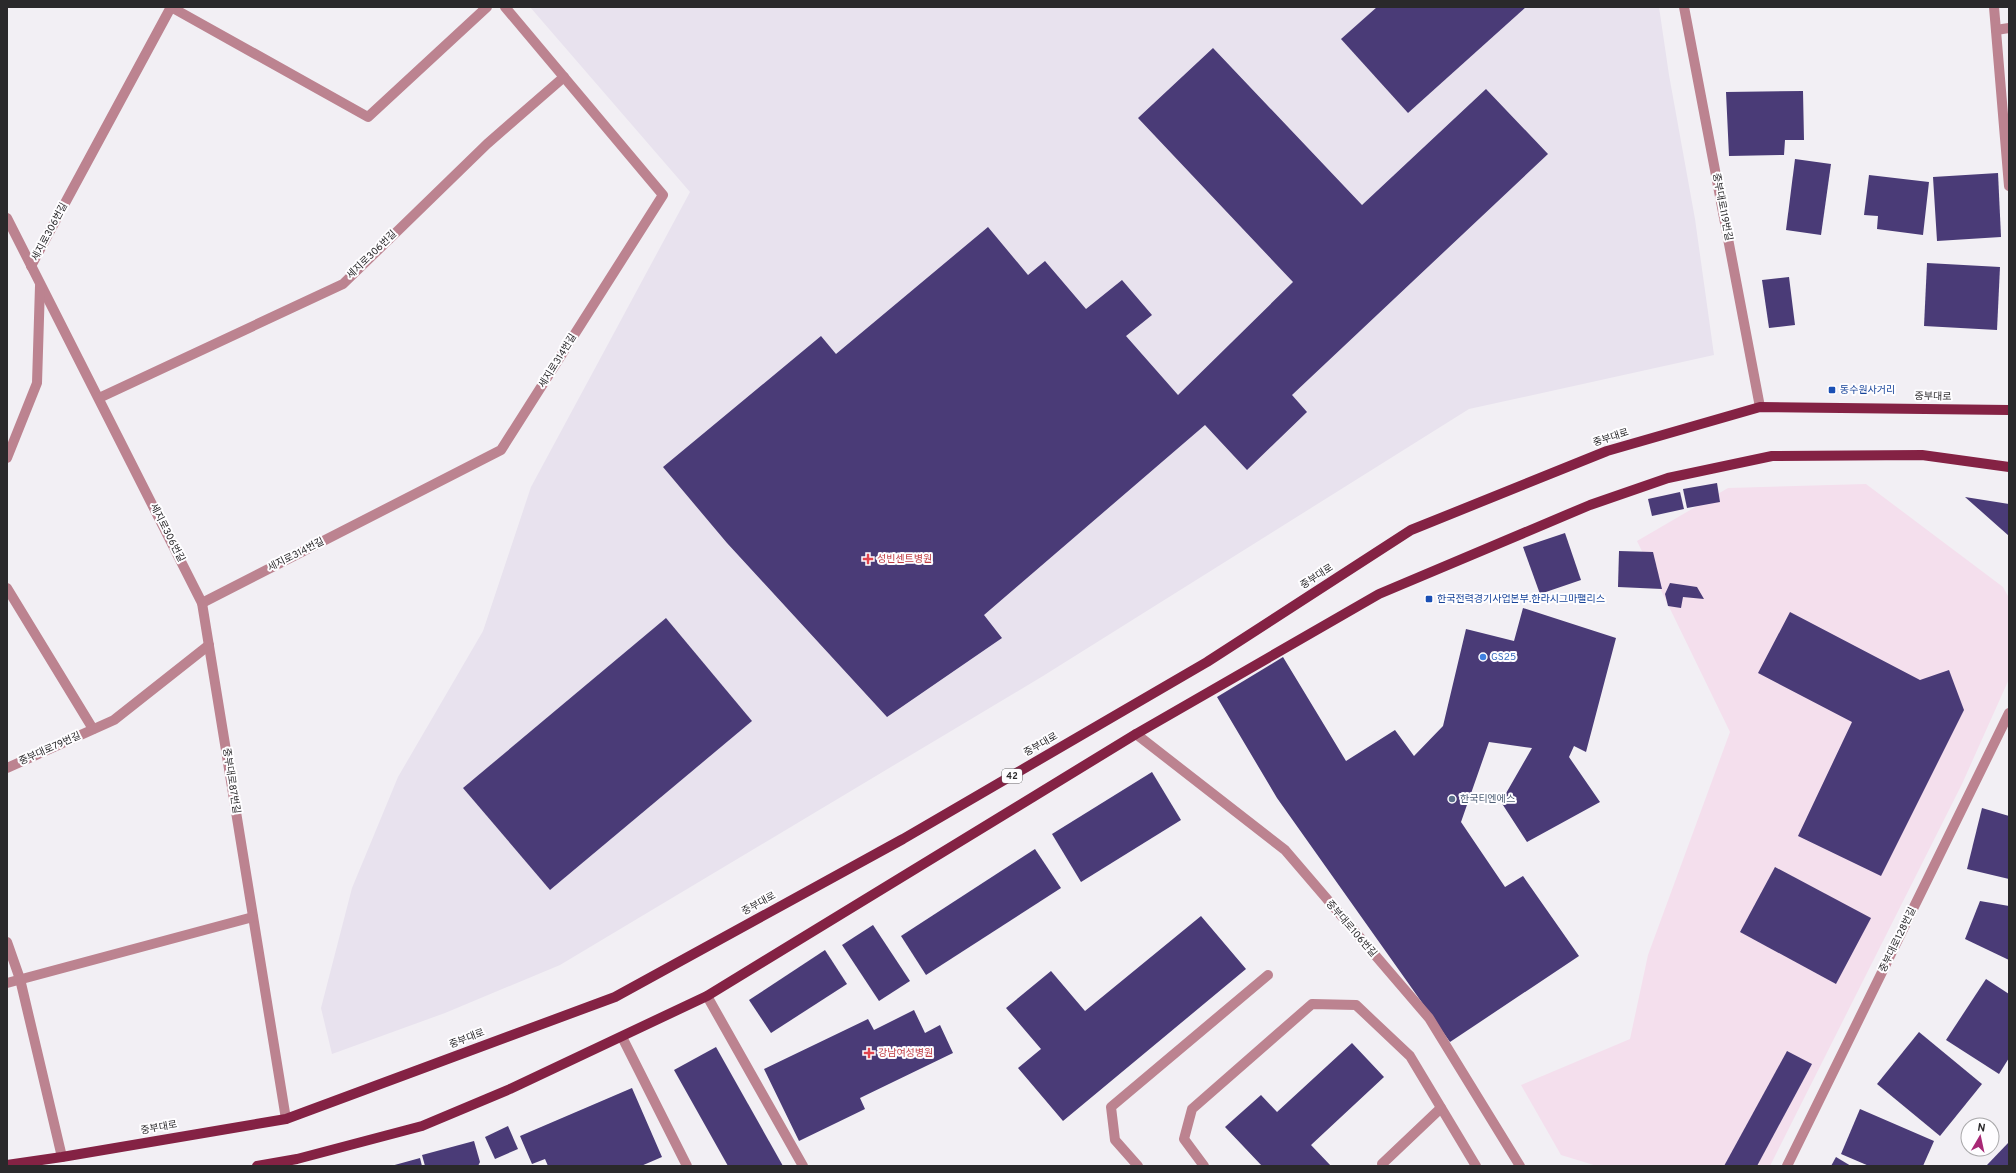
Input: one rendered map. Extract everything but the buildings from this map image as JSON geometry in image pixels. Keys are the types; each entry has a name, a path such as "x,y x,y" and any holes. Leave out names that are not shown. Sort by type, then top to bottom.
{"main road":[{"name":"중부대로","path":"7,1165 286,1119 614,997 903,839 1207,662 1411,530 1607,451 1760,407 2009,410"},
{"path":"257,1166 298,1163 422,1126 510,1089 707,996 1136,734 1379,594 1590,505 1668,478 1772,456 1922,455 2009,467"}],"street":[{"path":"171,7 368,117 487,7"},
{"name":"세지로306번길","path":"31,266 171,7"},
{"name":"세지로314번길","path":"202,603 501,450 663,195 505,7"},
{"name":"중부대로119번길","path":"1684,7 1760,407"},
{"path":"1994,7 2009,186"},
{"path":"1996,30 2009,28"},
{"name":"세지로306번길","path":"99,398 343,284 487,144 564,77"},
{"name":"세지로306번길","path":"7,218 202,603"},
{"path":"7,458 37,383 40,284"},
{"path":"7,588 93,729 114,720 209,645"},
{"name":"중부대로87번길","path":"202,603 286,1119"},
{"name":"중부대로128번길","path":"1788,1166 2009,713"},
{"name":"중부대로79번길","path":"7,768 93,729"},
{"name":"중부대로106번길","path":"1136,734 1285,850 1429,1018 1520,1166"},
{"path":"7,982 253,917"},
{"path":"7,942 20,979 62,1157"},
{"path":"1138,1166 1115,1140 1111,1107 1268,975"},
{"path":"707,996 803,1166"},
{"path":"1204,1166 1184,1139 1192,1108 1312,1004 1356,1004 1410,1056 1476,1166"},
{"path":"622,1037 687,1166"},
{"path":"1382,1164 1441,1108"}],"shaded area":[{"name":"성빈센트병원","path":"530,7 1659,7 1669,75 1695,219 1714,355 1469,409 1043,676 560,965 445,1013 332,1054 321,1008 352,888 398,777 483,631 531,487 690,192"},
{"path":"1866,484 2003,587 2009,598 2009,679 1962,784 1770,1166 1597,1166 1561,1155 1521,1085 1630,1039 1648,955 1730,732 1637,541 1728,488"}],"place":[{"name":"동수원사거리","path":"1832,390"},
{"name":"성빈센트병원","path":"868,559"},
{"name":"한국전력경기사업본부.한라시그마팰리스","path":"1429,599"},
{"name":"GS25","path":"1483,657"},
{"name":"한국티엔에스","path":"1452,799"},
{"name":"강남여성병원","path":"869,1053"}]}
